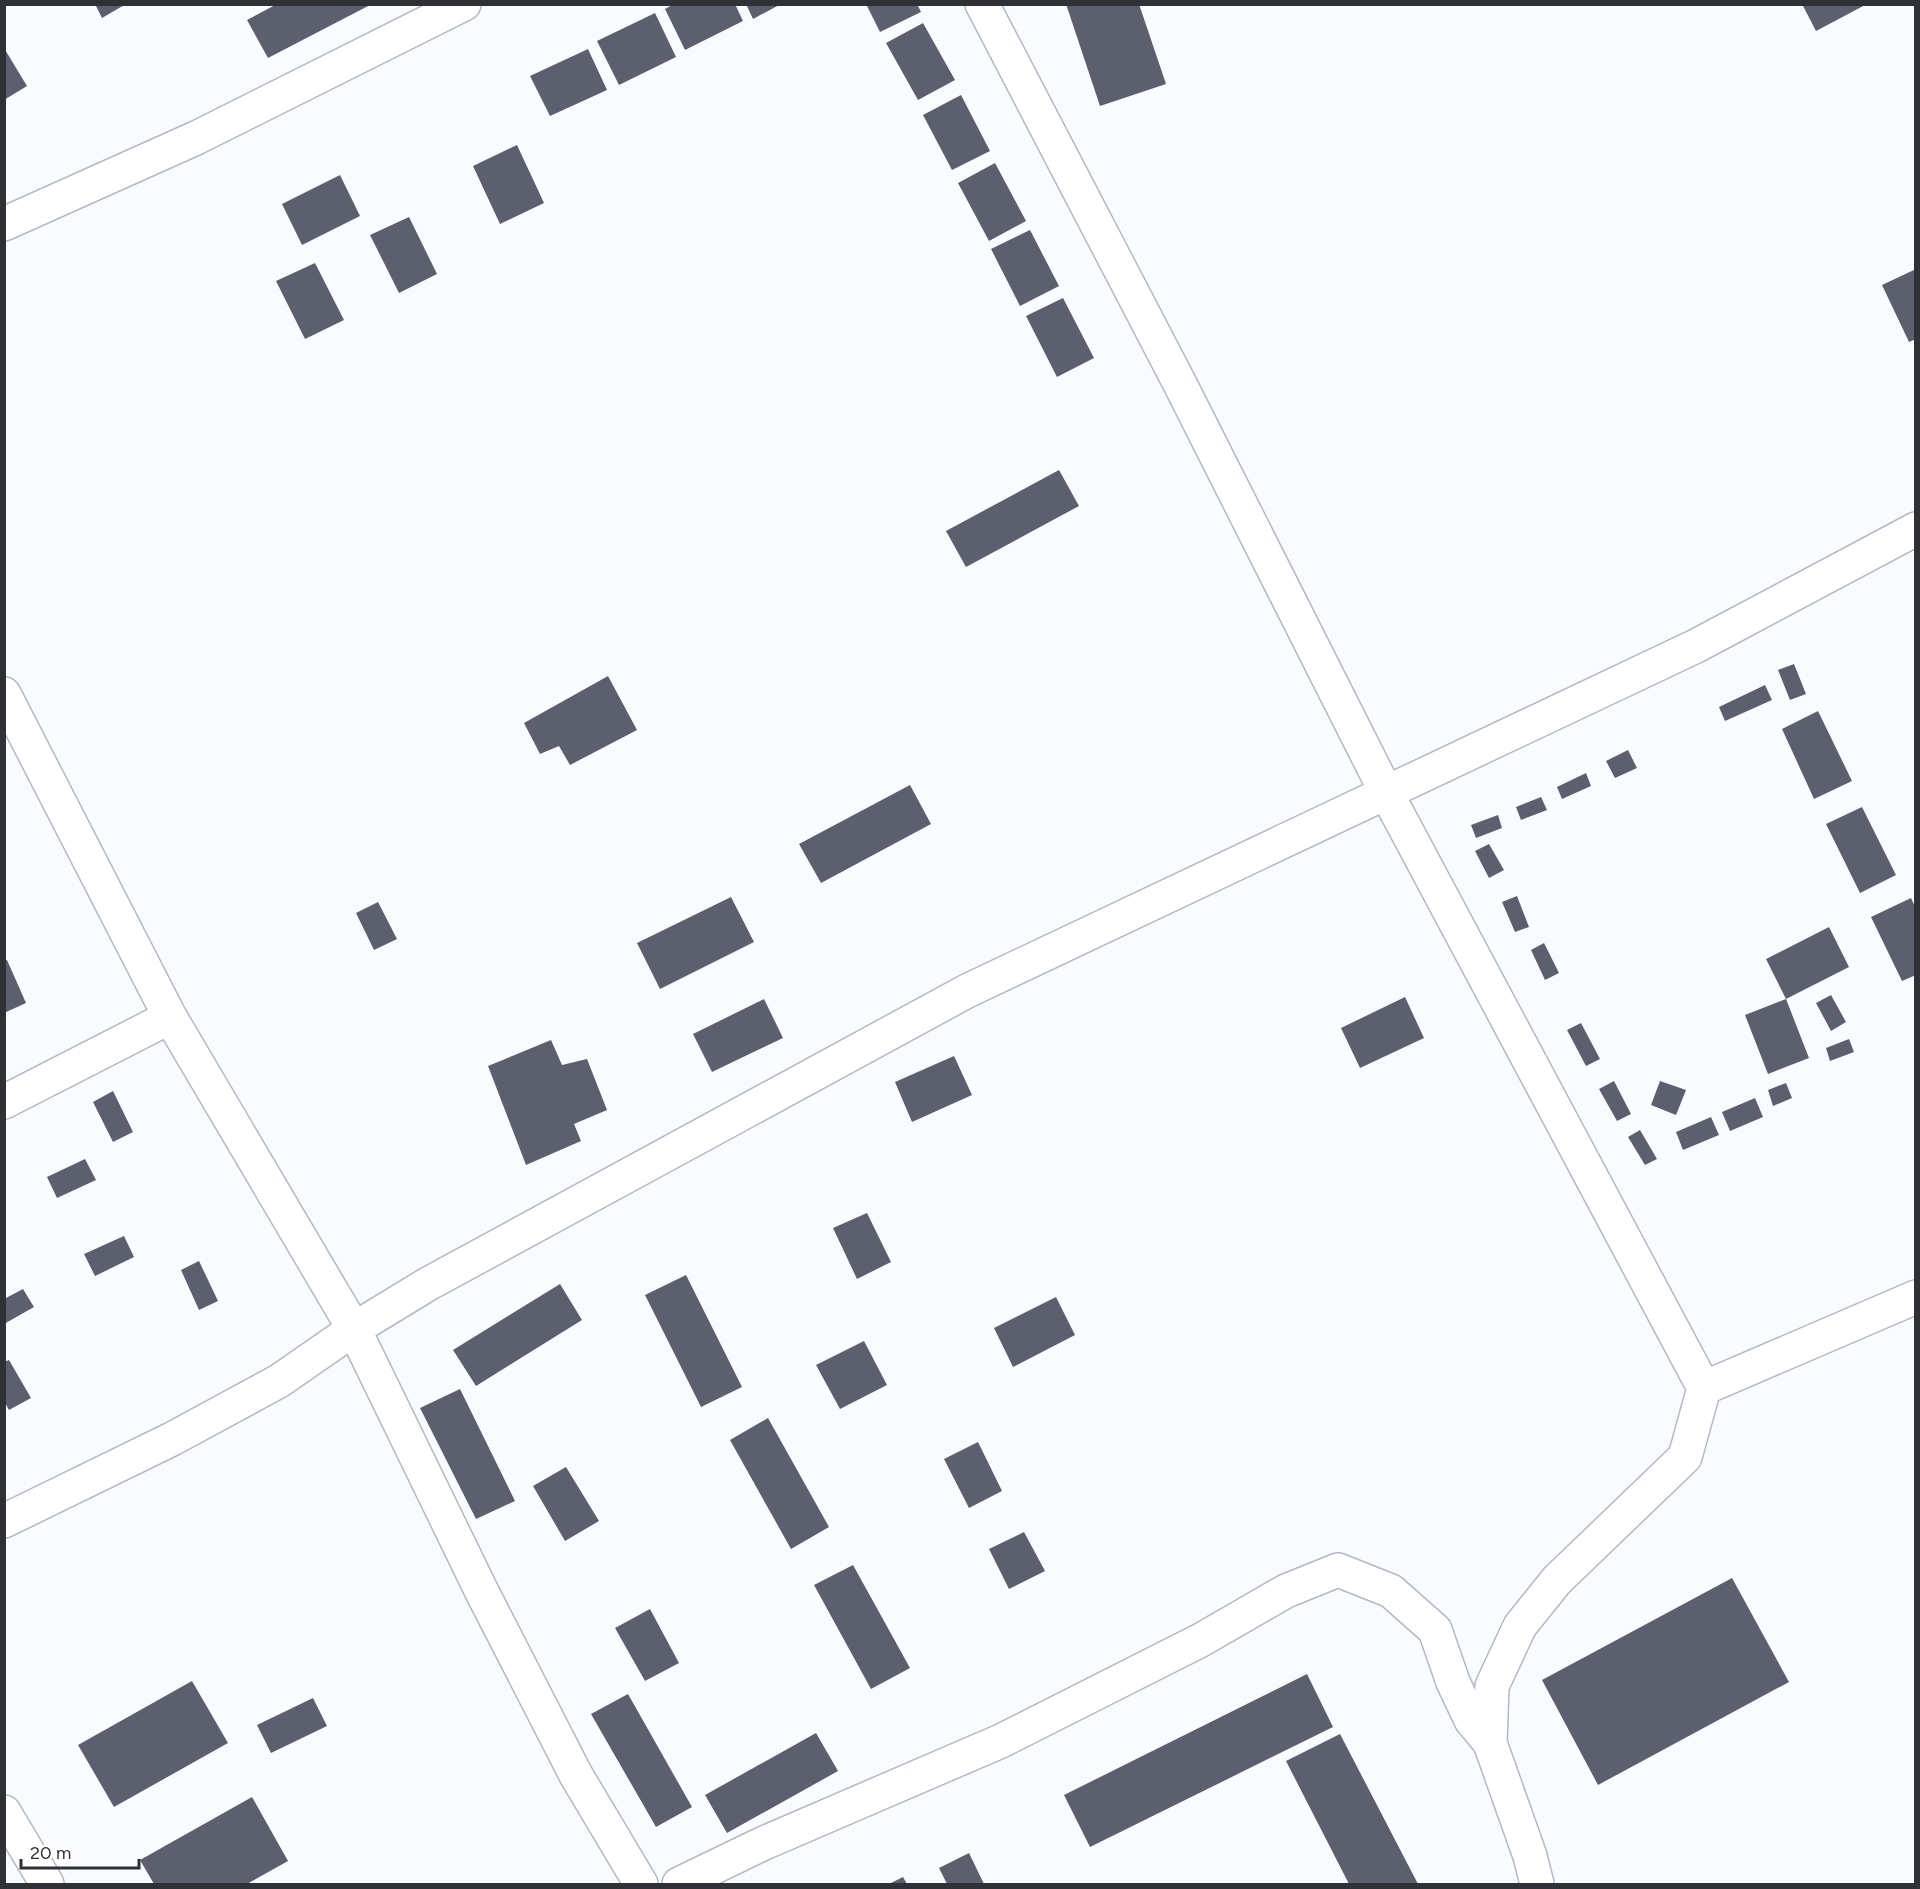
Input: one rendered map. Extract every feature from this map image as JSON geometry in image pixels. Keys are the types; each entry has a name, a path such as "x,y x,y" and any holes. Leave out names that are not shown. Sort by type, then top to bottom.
{"street":[{"path":"4,224 196,138 464,4"},
{"path":"982,4 1180,384 1387,794 1704,1388 1685,1457 1557,1580 1520,1626 1492,1686 1490,1743"},
{"path":"4,1521 172,1439 279,1381 354,1329 438,1278 967,991 1696,646 1916,529"},
{"path":"4,694 170,1017 354,1329 482,1592 576,1775 642,1884"},
{"path":"4,1101 170,1017"},
{"path":"1704,1388 1916,1297"},
{"path":"679,1884 764,1843 1001,1741 1201,1640 1286,1591 1338,1570 1390,1591 1435,1630 1453,1682 1471,1720 1490,1743 1530,1857 1537,1884"},
{"path":"4,1812 47,1884"}],"building":[{"path":"95,4 126,4 102,18"},
{"path":"277,4 372,4 268,58 247,20"},
{"path":"674,4 735,4 743,21 685,50 665,9"},
{"path":"746,4 781,4 753,19"},
{"path":"866,4 917,4 921,12 880,32"},
{"path":"1066,4 1139,4 1166,84 1100,106"},
{"path":"1802,4 1867,4 1816,31"},
{"path":"655,13 676,57 619,85 597,41"},
{"path":"923,23 955,80 918,100 886,43"},
{"path":"4,48 27,86 4,100"},
{"path":"588,49 607,90 550,116 530,76"},
{"path":"961,95 990,151 952,170 923,115"},
{"path":"517,145 544,203 500,224 473,166"},
{"path":"995,163 1026,221 989,241 958,183"},
{"path":"340,175 360,216 302,245 282,204"},
{"path":"409,217 437,274 399,293 370,235"},
{"path":"1030,230 1059,286 1020,306 991,249"},
{"path":"315,263 344,320 305,339 276,281"},
{"path":"1916,269 1916,339 1909,342 1882,285"},
{"path":"1063,298 1094,358 1057,377 1026,316"},
{"path":"1059,470 1079,506 966,567 946,531"},
{"path":"1794,664 1806,694 1790,700 1778,670"},
{"path":"608,676 637,730 570,765 559,746 540,754 524,723"},
{"path":"1765,685 1772,700 1725,721 1719,707"},
{"path":"1818,711 1852,781 1814,799 1782,729"},
{"path":"1628,750 1637,768 1615,778 1606,761"},
{"path":"1586,773 1591,786 1562,799 1557,787"},
{"path":"910,785 931,824 821,883 799,844"},
{"path":"1541,797 1547,810 1521,820 1516,807"},
{"path":"1862,807 1896,875 1860,893 1826,824"},
{"path":"1498,815 1502,828 1476,838 1471,825"},
{"path":"1489,844 1504,870 1489,878 1475,851"},
{"path":"1517,896 1529,927 1515,932 1502,902"},
{"path":"731,897 754,942 660,989 637,943"},
{"path":"1911,898 1916,909 1916,975 1902,981 1871,917"},
{"path":"378,902 397,939 374,950 356,913"},
{"path":"1829,927 1849,967 1786,999 1766,959"},
{"path":"1544,943 1559,973 1545,980 1531,950"},
{"path":"7,960 26,1003 4,1013 4,961"},
{"path":"1831,995 1846,1022 1831,1031 1816,1003"},
{"path":"1405,997 1424,1038 1360,1068 1341,1028"},
{"path":"764,999 783,1038 712,1072 693,1034"},
{"path":"1786,999 1809,1058 1768,1074 1745,1015"},
{"path":"1581,1023 1600,1059 1586,1066 1567,1030"},
{"path":"1849,1039 1854,1052 1830,1061 1826,1048"},
{"path":"551,1040 562,1065 587,1059 607,1110 574,1124 581,1141 526,1165 488,1066"},
{"path":"954,1056 972,1095 912,1122 895,1082"},
{"path":"1614,1081 1631,1114 1617,1121 1599,1089"},
{"path":"1660,1081 1686,1090 1676,1115 1651,1105"},
{"path":"1786,1083 1792,1098 1773,1106 1768,1090"},
{"path":"113,1091 133,1132 113,1142 93,1102"},
{"path":"1755,1098 1763,1117 1730,1131 1722,1112"},
{"path":"1711,1117 1719,1135 1683,1150 1676,1132"},
{"path":"1640,1130 1657,1159 1645,1165 1628,1137"},
{"path":"85,1159 96,1180 57,1198 47,1177"},
{"path":"867,1213 891,1262 857,1279 833,1228"},
{"path":"124,1236 134,1257 95,1276 84,1254"},
{"path":"199,1261 218,1301 199,1310 181,1270"},
{"path":"686,1275 742,1387 701,1407 645,1295"},
{"path":"560,1284 582,1320 476,1386 453,1350"},
{"path":"23,1289 34,1307 4,1324 4,1299"},
{"path":"1056,1297 1075,1335 1013,1367 994,1328"},
{"path":"864,1341 887,1385 840,1409 816,1365"},
{"path":"9,1360 31,1398 9,1410 4,1401 4,1362"},
{"path":"460,1389 515,1501 476,1519 420,1408"},
{"path":"768,1418 829,1527 791,1549 730,1440"},
{"path":"978,1442 1002,1491 969,1508 944,1459"},
{"path":"566,1467 599,1521 565,1541 533,1486"},
{"path":"1024,1532 1045,1571 1009,1589 989,1549"},
{"path":"853,1565 910,1668 871,1689 814,1585"},
{"path":"1732,1578 1789,1682 1598,1785 1542,1680"},
{"path":"650,1609 679,1663 645,1681 615,1628"},
{"path":"1307,1674 1333,1727 1090,1847 1064,1795"},
{"path":"192,1681 228,1743 114,1807 78,1745"},
{"path":"628,1694 692,1807 656,1827 591,1714"},
{"path":"313,1698 327,1726 271,1753 257,1725"},
{"path":"816,1733 838,1771 727,1833 705,1795"},
{"path":"1340,1734 1418,1884 1349,1884 1286,1761"},
{"path":"252,1797 288,1861 247,1884 154,1884 140,1860"},
{"path":"969,1853 984,1884 947,1884 939,1868"},
{"path":"903,1877 907,1884 889,1884"}]}
